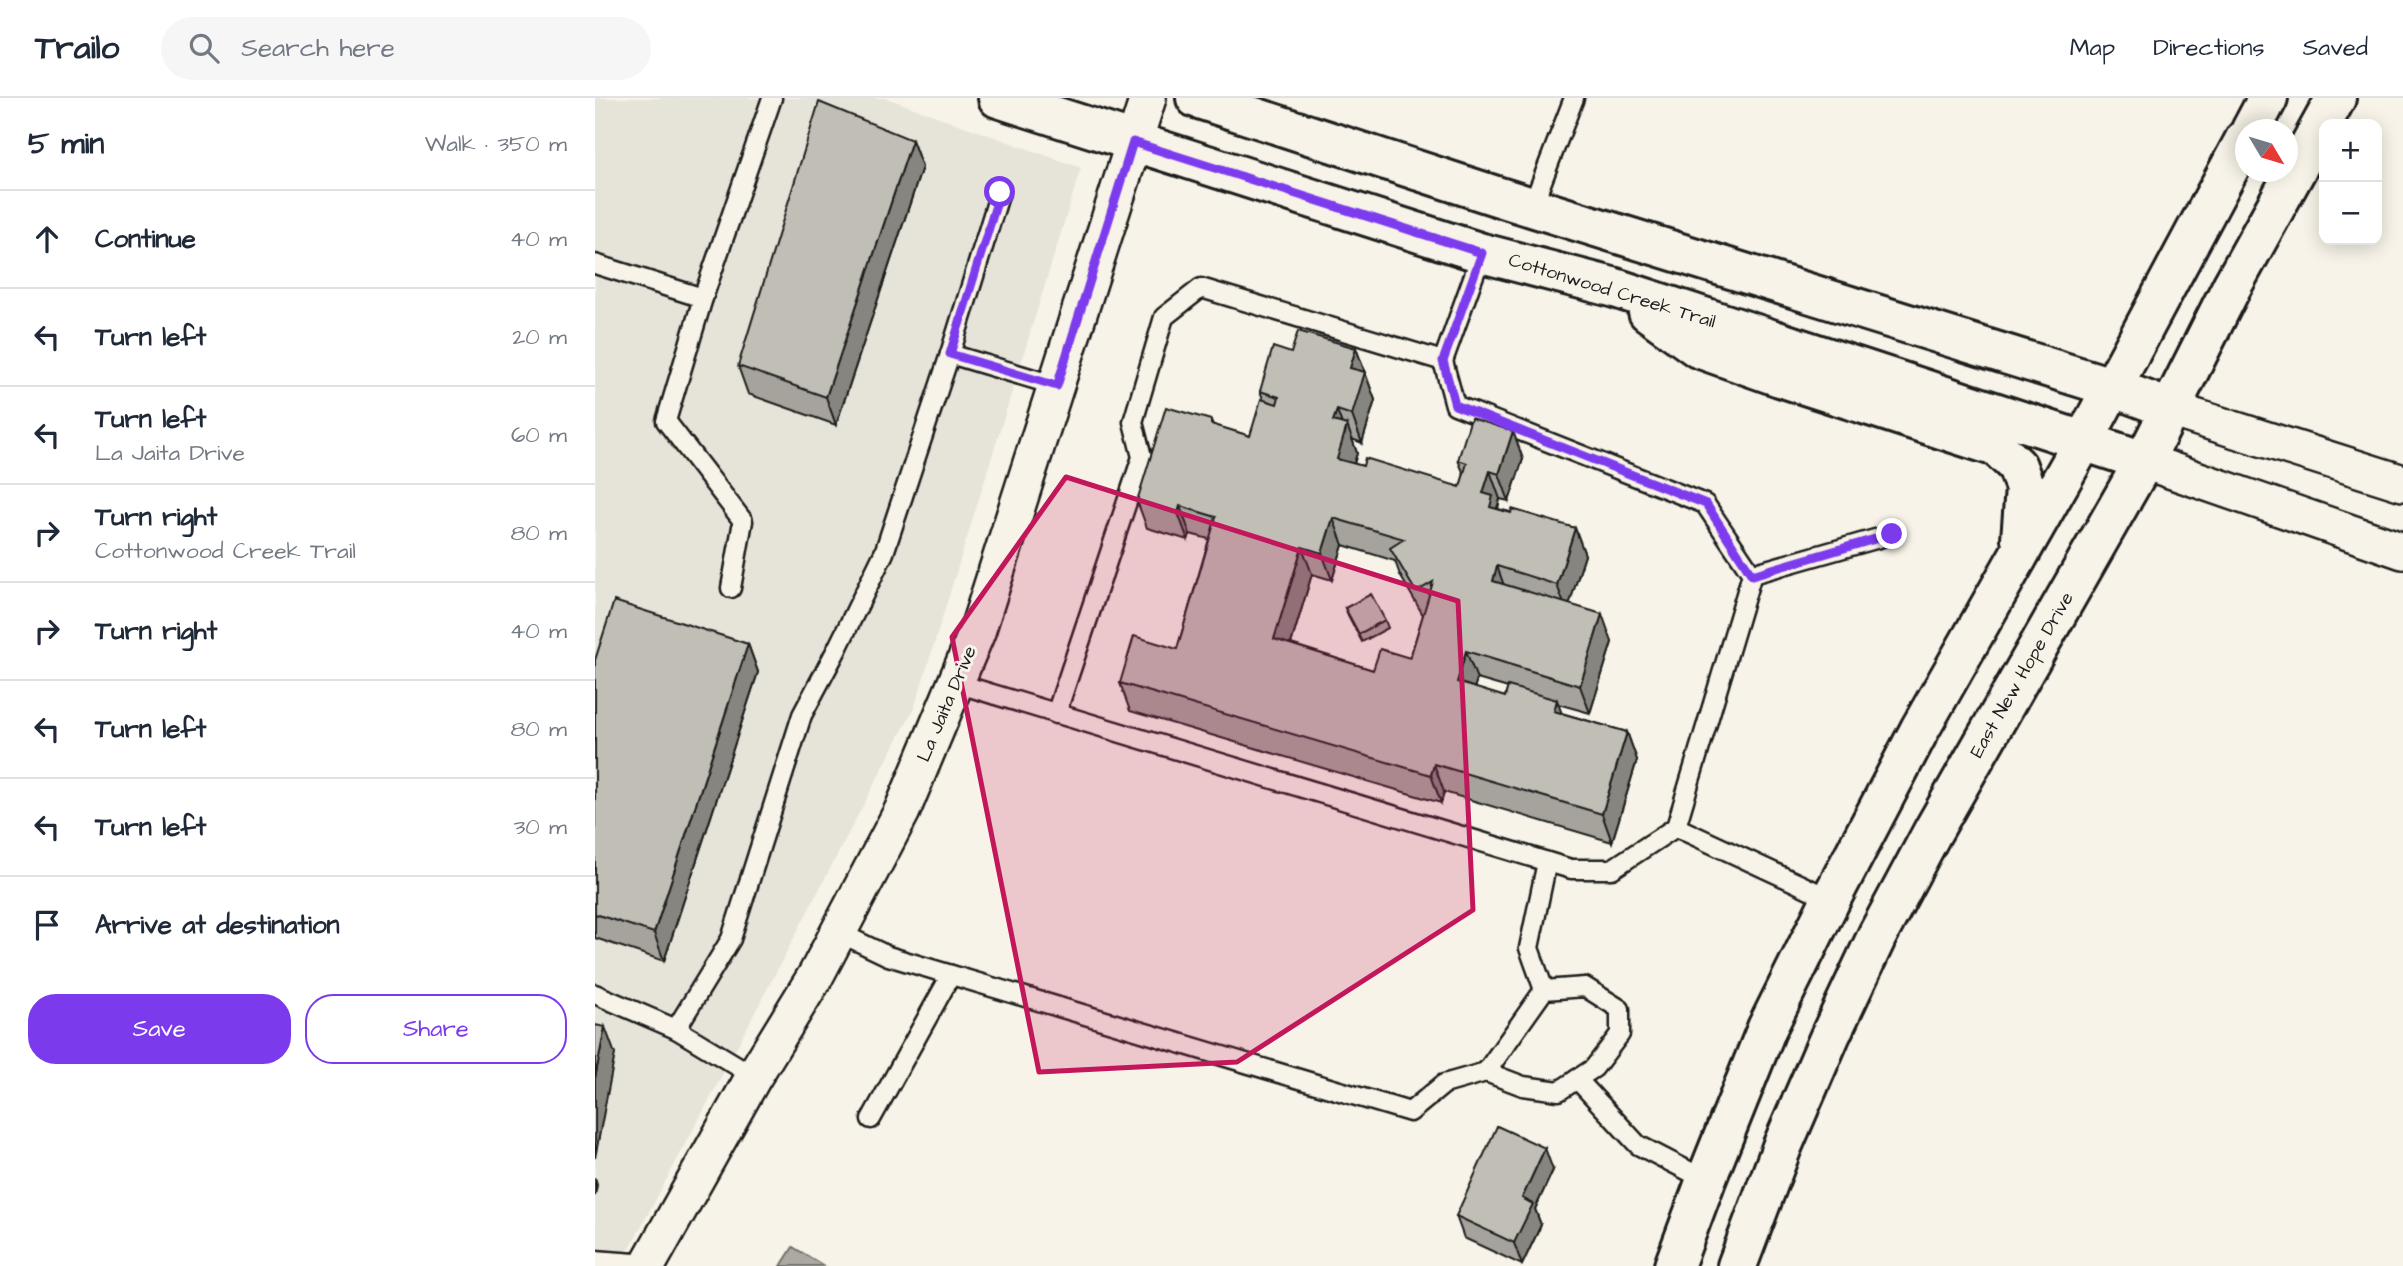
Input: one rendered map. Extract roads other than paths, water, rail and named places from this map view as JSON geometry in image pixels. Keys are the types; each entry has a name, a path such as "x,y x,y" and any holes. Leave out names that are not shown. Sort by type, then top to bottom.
{"street":[{"name":"Cottonwood Creek Trail","path":"998,98 1482,253 1612,287 2144,460"},
{"name":"La Jaita Drive","path":"648,1265 754,1076 815,975 902,811 977,632 1148,98"},
{"path":"1196,98 1532,207 2111,387 2170,409 2403,483"},
{"path":"2257,119 2268,98"},
{"name":"East New Hope Drive","path":"1737,1266 1782,1147 1878,934 1933,831 2144,460 2232,286 2336,98"},
{"path":"1674,1266 1767,1028 1831,899 1920,729 2083,442 2235,158"},
{"path":"1612,287 1699,348 1997,447 2017,466 2025,488 2020,551"},
{"path":"2144,460 2403,551"}],"lane":[{"path":"731,588 743,522 666,421 703,298 772,98"},
{"path":"1532,207 1574,98"},
{"path":"676,1029 731,939 802,715 837,651 884,553 1000,192"},
{"path":"956,683 1571,869 1612,869 1676,827 1752,575 1706,504 1455,405 1443,361 1482,253"},
{"path":"595,264 703,298"},
{"path":"1056,714 1142,457 1133,422 1164,317 1201,288 1443,361"},
{"path":"950,354 1057,386"},
{"path":"1752,575 1892,534"},
{"path":"1676,827 1831,899"},
{"path":"1544,990 1529,948 1547,862"},
{"path":"838,932 888,956 1411,1112 1444,1084 1486,1072 1523,1086 1559,1091 1594,1069 1620,1034 1620,1009 1585,987 1544,990"},
{"path":"871,1119 951,975"},
{"path":"1486,1072 1544,990"},
{"path":"595,994 676,1029 754,1076"},
{"path":"1577,1079 1638,1145 1706,1180"},
{"path":"595,1260 648,1265"}]}
